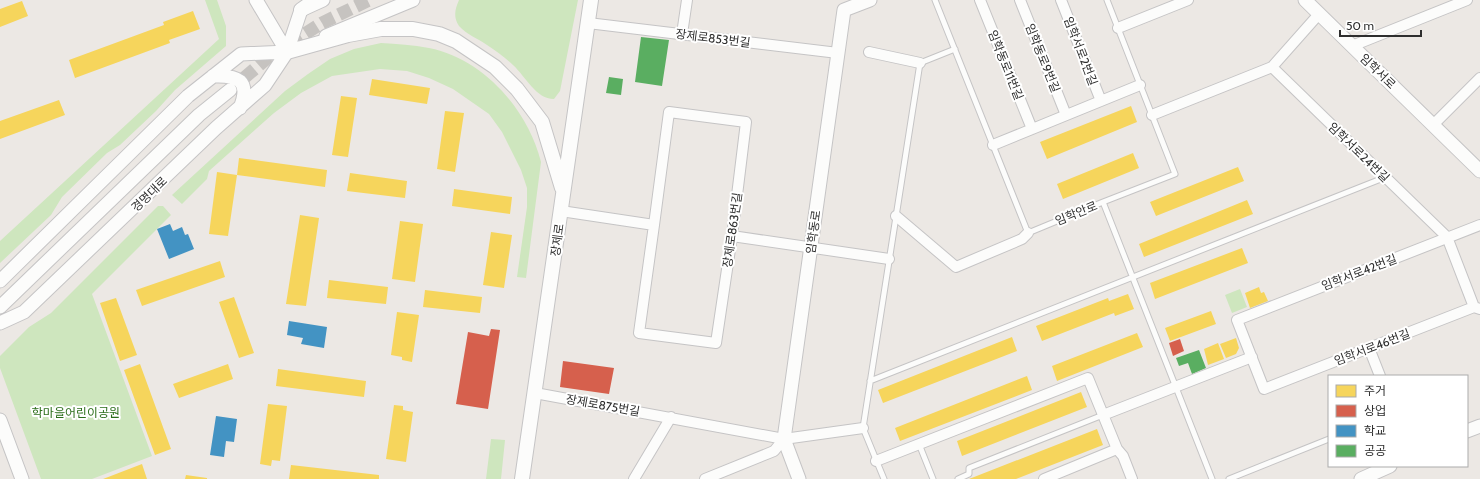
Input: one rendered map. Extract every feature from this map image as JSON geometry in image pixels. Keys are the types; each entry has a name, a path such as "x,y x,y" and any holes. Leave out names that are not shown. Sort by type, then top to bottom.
{"main road":[{"path":"301,10 315,0"},
{"name":"장제로","path":"522,479 591,0"},
{"path":"287,52 348,35 381,29 412,29 439,34 456,41 495,67 517,89 542,122 563,192"}],"street":[{"path":"256,0 287,52"},
{"path":"301,10 323,0"},
{"path":"0,281 188,96 240,54 287,52 413,0"},
{"path":"682,34 687,0"},
{"name":"임학동로","path":"799,479 784,439 844,10 870,0"},
{"name":"임학동로11번길","path":"980,0 1032,129"},
{"name":"임학동로9번길","path":"1020,0 1066,115"},
{"name":"임학서로2번길","path":"1061,0 1101,101"},
{"path":"1118,28 1188,0"},
{"name":"임학서로","path":"1305,0 1480,171"},
{"path":"1352,46 1467,0"},
{"name":"경명대로","path":"0,323 24,312 265,85 287,52 301,10"},
{"path":"1152,115 1272,66 1319,14"},
{"name":"장제로853번길","path":"588,23 838,53"},
{"path":"869,52 920,63"},
{"name":"임학서로24번길","path":"1272,66 1447,237"},
{"path":"213,76 227,76 236,78 244,86 245,94 240,108"},
{"path":"1433,125 1480,78"},
{"path":"993,145 1140,86"},
{"name":"경명대로","path":"0,307 199,115 230,90"},
{"name":"장제로863번길","path":"669,112 746,122 732,236 716,343 639,333 654,225 669,112"},
{"path":"561,211 654,225"},
{"path":"896,216 956,267 1022,239 1028,232"},
{"name":"임학서로42번길","path":"1252,358 1237,320 1480,225"},
{"path":"732,236 889,259"},
{"path":"1447,237 1477,308"},
{"name":"임학서로46번길","path":"1252,358 1264,389 1477,308"},
{"path":"1369,348 1380,375"},
{"path":"1103,415 1252,358"},
{"path":"876,461 1088,378 1117,450 1123,456 1132,479"},
{"name":"장제로875번길","path":"535,393 784,439 862,428"},
{"path":"634,479 671,417"},
{"path":"0,420 22,479"},
{"path":"1468,431 1480,426"},
{"path":"705,479 774,451 784,439"},
{"path":"1044,479 1117,450"},
{"path":"1361,479 1388,467"}],"lane":[{"path":"935,0 1028,232"},
{"path":"1103,202 1175,174 1107,0"},
{"path":"884,479 862,428 920,63 955,49"},
{"path":"870,381 1132,276 1386,178"},
{"name":"임학안로","path":"1028,232 1103,202 1212,479"},
{"path":"958,479 970,474 969,468 1103,415"},
{"path":"1229,479 1328,439"},
{"path":"919,444 933,479"}],"green space":[{"path":"205,0 217,0 226,26 226,46 175,90 156,111 120,145 107,153 62,197 51,215 0,263 0,241 219,39"},
{"path":"459,0 578,0 560,91 554,99 542,95 507,60 487,45 465,32 459,26 455,13"},
{"path":"381,43 429,48 449,54 468,63 485,75 501,90 526,124 535,143 541,162 526,278 517,277 527,207 527,188 521,170 502,132 489,114 453,89 429,78 407,71 380,69 332,76 301,93 274,113 209,171 207,179 182,204 172,195 285,91 308,74 330,59 354,49"},
{"name":"학마을어린이공원","path":"158,206 163,206 171,215 92,294 152,456 92,479 41,479 0,368 0,356 29,327 51,313"},
{"path":"1240,289 1247,307 1232,313 1225,295"},
{"path":"491,439 505,440 501,479 486,479"}],"building: 주거":[{"path":"22,1 28,16 0,27 0,9"},
{"path":"193,11 200,29 169,40 170,43 75,78 69,60 164,25 163,22"},
{"path":"372,79 430,88 427,104 369,95"},
{"path":"341,96 357,98 348,157 332,155"},
{"path":"59,100 65,115 0,139 0,121"},
{"path":"1131,106 1137,122 1047,159 1040,142"},
{"path":"445,111 464,113 455,172 437,169"},
{"path":"1133,153 1139,168 1063,199 1057,184"},
{"path":"239,158 327,170 325,187 237,175"},
{"path":"1238,167 1244,181 1156,216 1150,202"},
{"path":"217,172 237,175 228,236 209,234"},
{"path":"350,173 407,181 405,198 347,191"},
{"path":"454,189 512,197 510,214 452,206"},
{"path":"1247,200 1253,214 1144,257 1139,244"},
{"path":"300,215 319,218 306,306 286,304"},
{"path":"400,221 423,224 415,282 392,279"},
{"path":"491,232 512,235 504,288 483,285"},
{"path":"1242,248 1248,263 1155,299 1150,283"},
{"path":"220,261 225,277 142,306 136,290"},
{"path":"329,280 388,287 386,304 327,298"},
{"path":"1259,287 1261,293 1264,292 1268,301 1250,308 1245,293"},
{"path":"425,290 482,297 480,313 423,307"},
{"path":"1128,294 1134,309 1115,316 1114,313 1042,341 1036,326 1108,298 1109,301"},
{"path":"234,297 254,353 239,358 219,302"},
{"path":"116,298 137,355 120,361 100,303"},
{"path":"1211,311 1216,324 1170,341 1165,328"},
{"path":"397,312 419,315 412,362 402,360 402,357 391,355"},
{"path":"1137,333 1143,347 1057,381 1052,366"},
{"path":"1012,337 1017,351 883,403 878,390"},
{"path":"1236,338 1239,348 1236,354 1226,358 1220,344"},
{"path":"1218,343 1224,359 1208,365 1204,349"},
{"path":"140,364 171,449 155,455 124,370"},
{"path":"228,364 233,379 179,398 173,384"},
{"path":"278,369 366,381 364,397 276,386"},
{"path":"1027,376 1032,390 900,441 895,428"},
{"path":"1081,392 1087,407 962,456 957,441"},
{"path":"268,404 287,406 280,461 272,460 271,466 260,464"},
{"path":"394,405 403,406 403,410 413,412 406,462 386,459"},
{"path":"1097,429 1103,445 1016,479 969,479"},
{"path":"142,464 147,479 103,479"},
{"path":"291,465 379,475 379,479 289,479"},
{"path":"186,475 207,478 207,479 185,479"}],"building: 상업":[{"path":"491,329 500,330 488,409 456,404 468,332 489,336"},
{"path":"1180,339 1184,351 1173,356 1169,343"},
{"path":"563,361 614,368 609,394 560,387"}],"building: 학교":[{"path":"170,224 173,231 182,227 185,235 188,234 194,249 169,259 157,229"},
{"path":"289,321 327,327 324,348 301,344 303,338 287,335"},
{"path":"216,416 237,419 234,442 226,441 224,457 210,455"}],"building: 공공":[{"path":"641,37 669,40 662,86 635,82"},
{"path":"609,77 623,79 621,95 606,93"},
{"path":"1199,350 1206,368 1192,374 1188,363 1179,366 1176,358"}],"tunnel":[{"path":"230,90 271,55 322,23 369,0"}]}
